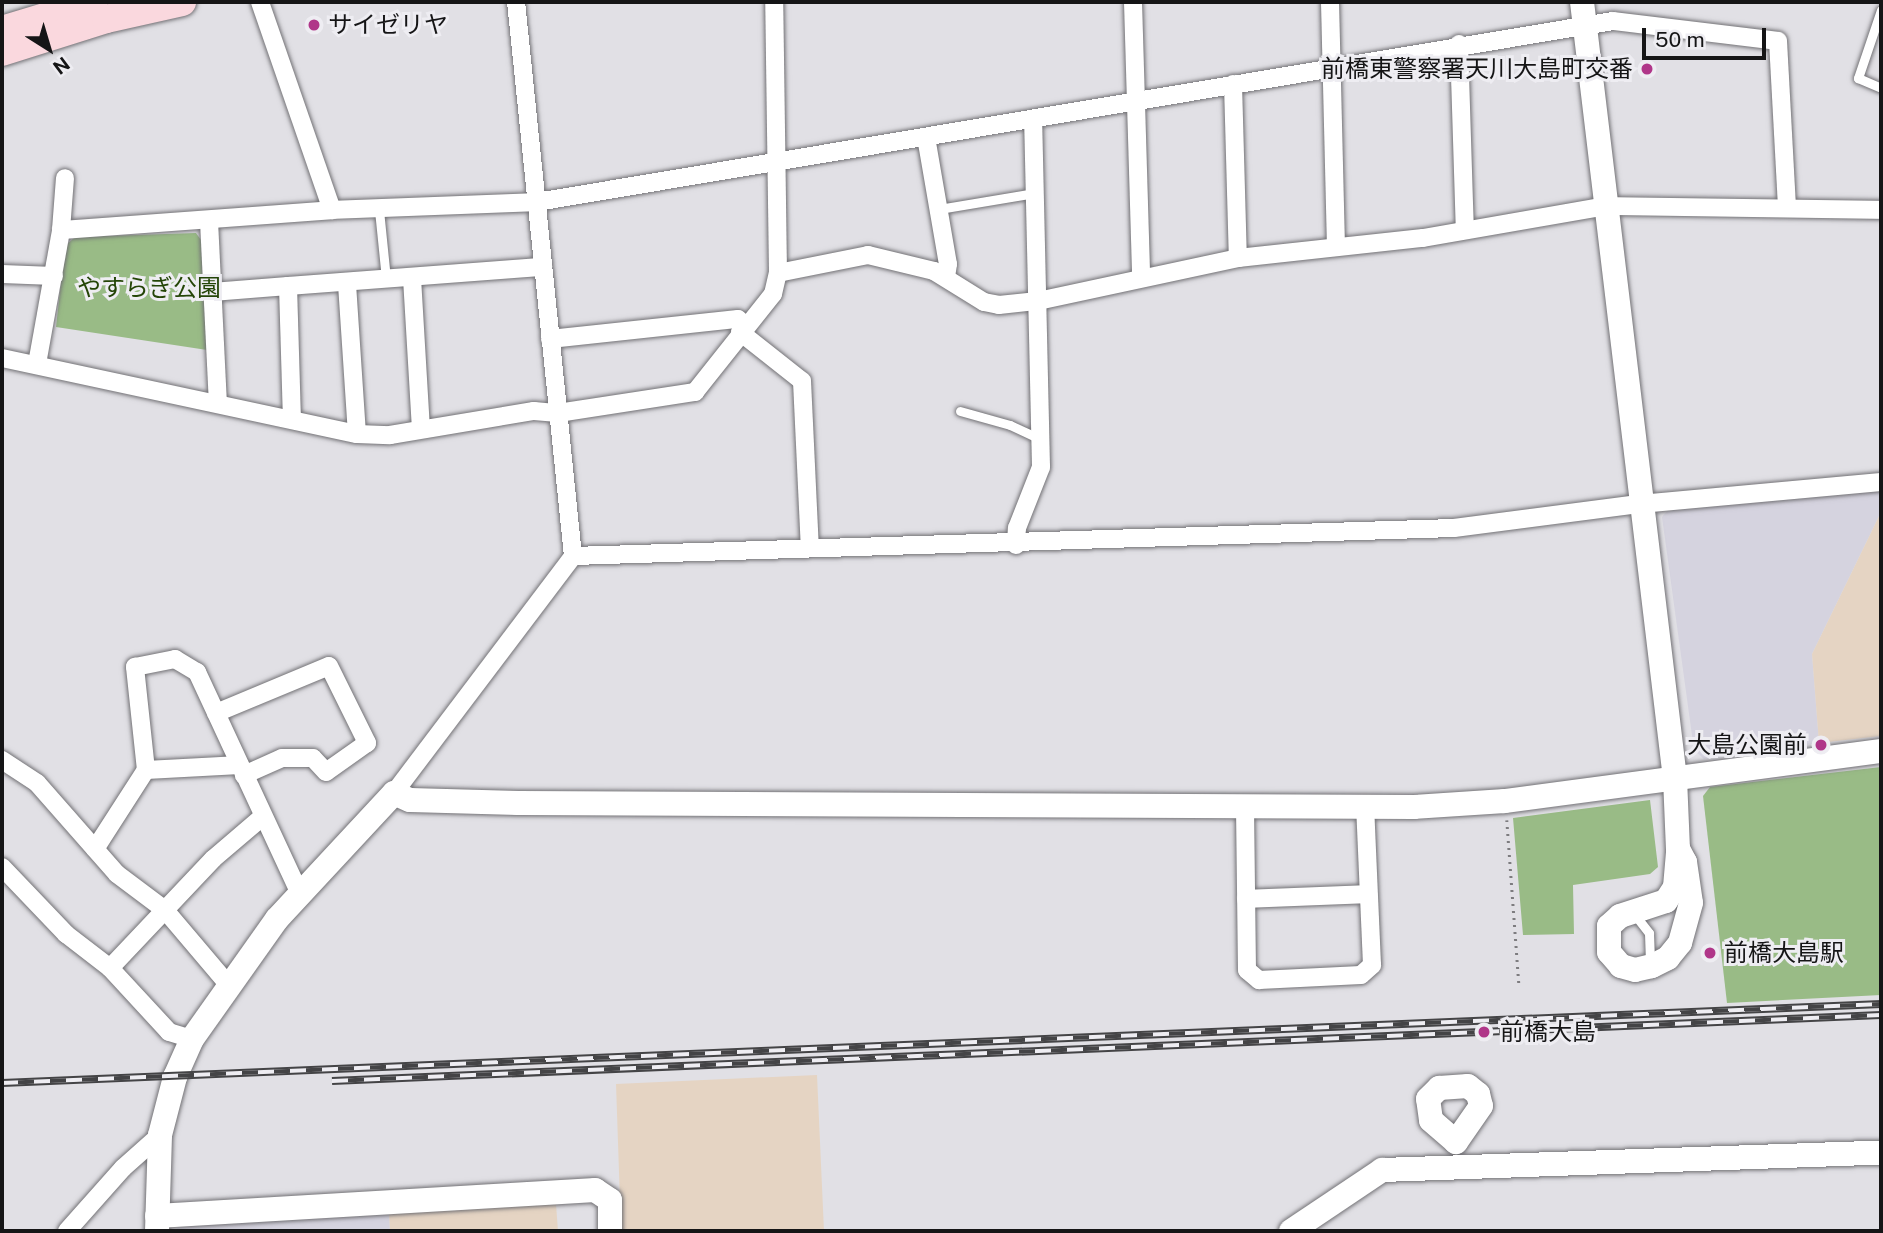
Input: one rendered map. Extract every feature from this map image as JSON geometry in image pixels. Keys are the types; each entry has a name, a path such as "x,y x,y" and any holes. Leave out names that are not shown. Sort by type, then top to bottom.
{"main road":[{"path":"2,30 94,2"},
{"path":"2,52 106,19 182,2"}],"street":[{"path":"260,2 332,210"},
{"path":"516,2 573,556 394,793 300,894 227,983 192,1039 175,1077 160,1135 157,1224 595,1190 610,1200 611,1231"},
{"path":"2,358 154,393 218,403 357,434 390,435 534,411 558,413 695,392 743,328 774,294 778,273 778,161 772,87 774,2"},
{"path":"1133,2 1141,278"},
{"path":"1330,2 1335,68 1336,247"},
{"path":"1583,13 1675,778 1678,849 1671,895 1658,906 1630,913 1609,926 1609,953 1621,966 1647,967 1668,958 1688,925 1691,903 1685,862 1678,849"},
{"path":"61,230 332,210 537,201 1335,68 1459,44 1583,13 1613,21 1778,41 1787,207"},
{"path":"1459,44 1465,230"},
{"path":"1233,84 1238,258"},
{"path":"1016,545 1017,528 1040,472 1033,119"},
{"path":"926,137 948,264 946,276"},
{"path":"37,364 61,230 65,178"},
{"path":"778,273 868,255 946,276 989,304 1038,301 1238,258 1465,230 1607,206 1881,210"},
{"path":"209,221 218,403"},
{"path":"212,292 347,284 543,267"},
{"path":"2,274 54,276"},
{"path":"412,278 421,428"},
{"path":"347,284 357,434"},
{"path":"288,286 292,419"},
{"path":"550,339 738,319 743,328 802,381 810,548"},
{"path":"573,556 810,548 1016,545 1443,528 1640,504 1881,482"},
{"path":"95,849 146,770 135,667 175,659 197,672 261,818 300,894"},
{"path":"146,770 242,770 282,758 313,758 326,772 367,743 329,666 216,712"},
{"path":"394,793 410,800 518,803 1365,807 1505,801 1881,751"},
{"path":"2,760 37,783 117,874 165,910 227,983"},
{"path":"1245,807 1248,974 1271,979 1365,973 1373,961 1365,807"},
{"path":"110,968 213,859 261,818"},
{"path":"2,867 66,934 110,968 169,1032 192,1039"},
{"path":"1246,899 1368,894"},
{"path":"68,1231 123,1168 160,1135"},
{"path":"1291,1231 1382,1170 1457,1154 1563,1167 1881,1153"}],"lane":[{"path":"1881,10 1858,78 1881,88"},
{"path":"939,209 1035,193"},
{"path":"379,210 386,279"},
{"path":"960,411 1010,425 1040,439"},
{"path":"1630,913 1640,917 1649,933 1653,954 1647,967"}],"path":[{"path":"1505,801 1519,984"}],"shaded area":[{"path":"1881,490 1881,512 1812,654 1819,743 1704,759 1694,750 1662,517 1668,510"},
{"path":"1881,512 1881,736 1819,743 1812,654"},
{"path":"817,1075 824,1231 621,1231 616,1084"},
{"path":"556,1204 558,1231 390,1231 389,1213"},
{"path":"389,1213 390,1231 174,1231 181,1225"}],"green space":[{"name":"やすらぎ公園","path":"196,233 201,240 207,350 56,327 65,246 75,237"},
{"path":"1881,767 1881,995 1727,1003 1703,796 1710,787"},
{"path":"1650,800 1658,867 1650,874 1573,885 1574,934 1523,935 1513,818"}],"railway":[{"path":"2,1083 1881,1004"},
{"path":"332,1081 1881,1015"}],"place":[{"name":"サイゼリヤ","path":"314,25"},
{"name":"前橋東警察署天川大島町交番","path":"1647,69"},
{"name":"大島公園前","path":"1821,745"},
{"name":"前橋大島駅","path":"1710,953"},
{"name":"前橋大島","path":"1484,1032"}]}
